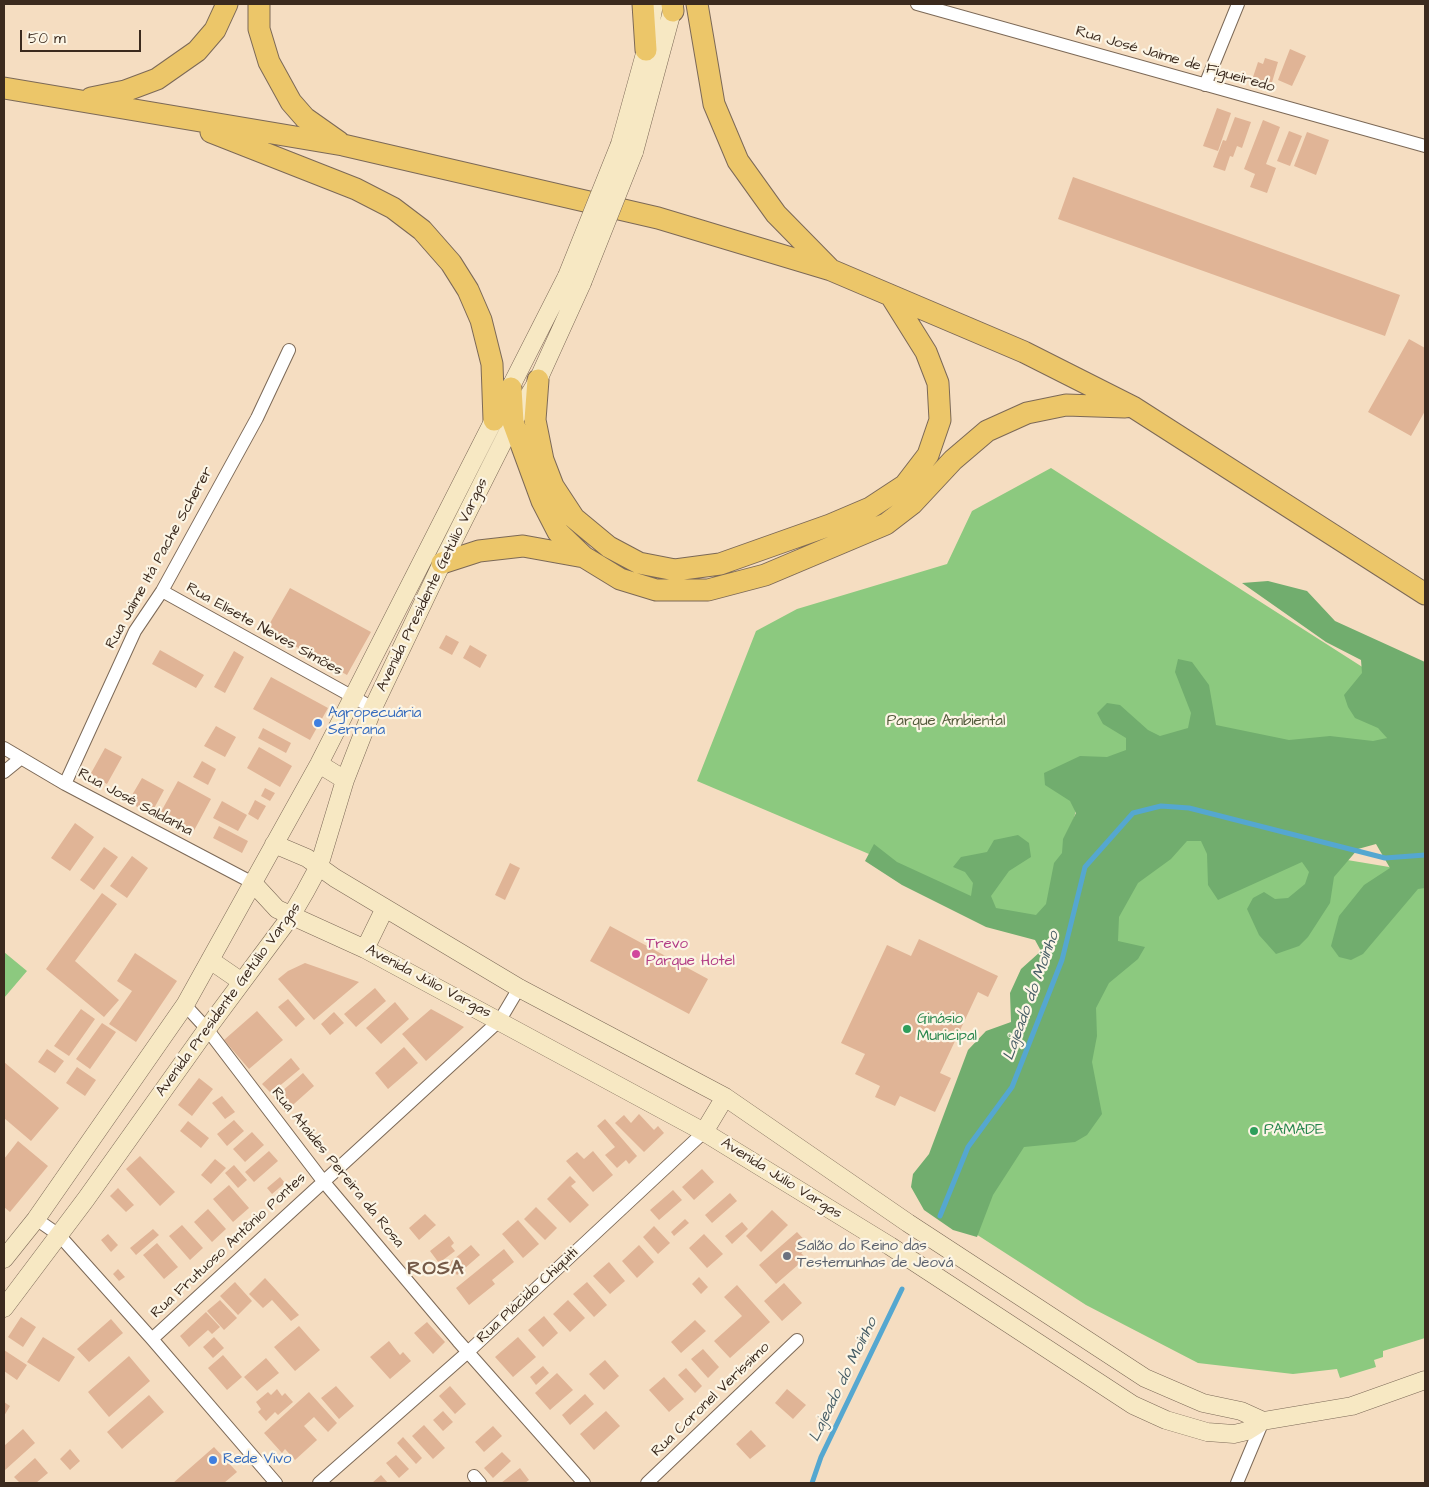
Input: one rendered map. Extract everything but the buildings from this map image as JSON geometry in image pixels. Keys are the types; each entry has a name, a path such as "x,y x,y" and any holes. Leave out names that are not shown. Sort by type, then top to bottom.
{"highway":[{"path":"81,100 124,91 157,79 197,51 215,30 228,4"},
{"path":"259,4 259,29 268,62 290,102 304,118 343,144"},
{"path":"644,4 646,50"},
{"path":"697,4 714,104 738,161 776,214 831,270"},
{"path":"4,88 343,144 658,218 831,270 1024,352 1133,407 1425,594"},
{"path":"167,116 356,189 393,208 422,230 452,263 468,290 481,320 503,421 558,532 584,557 620,578 656,590 708,590 765,575 886,524 912,504 953,460 987,431 1027,413 1066,405 1133,407"},
{"path":"538,380 535,420 543,460 553,486 574,518 609,547 639,563 675,570 720,564 830,525 870,508 905,485 928,455 940,420 938,383 926,352 891,296"},
{"path":"503,421 511,388"},
{"path":"442,563 479,551 523,546 584,557"}],"main road":[{"path":"627,148 646,50 668,6"},
{"path":"511,388 575,280 627,148 668,6"},
{"name":"Avenida Presidente Getúlio Vargas","path":"4,1259 36,1218 186,1005 319,764 351,697 503,421 538,380 575,280"},
{"name":"Avenida Presidente Getúlio Vargas","path":"4,1308 291,916 319,866 345,780 373,708 442,563 503,421"},
{"path":"319,764 345,780"},
{"path":"274,844 319,866 519,988 725,1097 908,1223 1144,1378 1203,1403 1241,1411 1263,1421"},
{"name":"Avenida Júlio Vargas","path":"253,883 277,909 365,948 704,1132 890,1246 1133,1405 1166,1420 1207,1432 1234,1434 1247,1431 1263,1421 1352,1406 1425,1380"},
{"path":"365,948 385,908"},
{"path":"210,960 242,982"},
{"name":"Rua Plácido Chiquiti","path":"704,1132 725,1097"},
{"path":"890,1246 908,1223"}],"street":[{"name":"Rua José Jaime de Figueiredo","path":"917,4 1425,146"},
{"path":"1205,85 1238,4"},
{"name":"Rua Jaime Itá Pache Scherer","path":"65,784 135,630 162,592 257,418 289,350"},
{"name":"Rua Elisete Neves Simões","path":"162,592 373,708"},
{"name":"Rua José Saldanha","path":"4,748 65,784 253,883"},
{"path":"4,772 20,759"},
{"name":"Rua Frutuoso Antônio Pontes","path":"152,1339 500,1020 519,988"},
{"name":"Rua Ataides Pereira da Rosa","path":"186,1005 207,1029 323,1181 584,1483"},
{"name":"Rua Plácido Chiquiti","path":"319,1483 469,1352 704,1132"},
{"path":"36,1218 59,1235 152,1339 276,1483"},
{"name":"Rua Coronel Veríssimo","path":"647,1483 797,1340"},
{"path":"1237,1483 1263,1421"}],"green space":[{"name":"Parque Ambiental","path":"1051,468 1414,700 1376,753 1082,789 1042,933 869,854 697,781 756,631 797,609 947,564 972,511"},
{"path":"1268,581 1307,591 1335,621 1425,662 1425,888 1418,889 1363,954 1351,960 1339,957 1331,946 1339,916 1364,885 1390,868 1376,844 1358,849 1334,877 1330,903 1308,937 1299,946 1276,954 1259,935 1247,909 1253,898 1264,892 1275,899 1288,898 1305,884 1309,872 1302,862 1218,900 1208,885 1207,854 1201,841 1187,841 1171,859 1138,883 1119,917 1118,941 1145,947 1138,959 1109,983 1096,1008 1097,1036 1092,1062 1102,1114 1087,1135 1075,1142 1024,1147 993,1195 977,1237 953,1230 924,1210 911,1187 913,1174 929,1154 968,1050 986,1031 1011,1022 1010,993 1021,969 1041,951 1035,940 986,927 902,885 865,861 874,844 897,862 971,896 973,883 965,872 953,867 961,857 987,852 994,840 1018,835 1029,843 1031,857 1009,871 991,896 996,908 1036,915 1046,904 1054,863 1062,853 1063,839 1076,813 1070,801 1045,785 1044,773 1080,756 1107,757 1126,750 1126,738 1103,724 1097,713 1107,703 1120,705 1148,730 1160,736 1188,728 1191,713 1175,672 1178,659 1192,662 1209,685 1216,725 1289,740 1330,736 1373,741 1387,738 1378,728 1355,718 1348,707 1344,695 1362,673 1361,660 1326,642 1242,583"},
{"name":"PAMADE","path":"1150,827 1425,873 1425,1338 1383,1351 1383,1357 1374,1360 1376,1367 1340,1378 1337,1369 1293,1374 1198,1363 1086,1305 965,1227"},
{"path":"4,952 27,971 4,998"}],"waterway":[{"name":"Lajeado do Moinho","path":"940,1216 968,1147 1012,1087 1062,960 1085,867 1133,813 1161,806 1189,808 1385,858 1425,855"},
{"name":"Lajeado do Moinho","path":"812,1483 821,1457 902,1289"}],"place":[{"name":"Agropecuária Serrana","path":"318,723"},
{"name":"Trevo Parque Hotel","path":"636,954"},
{"name":"Ginásio Municipal","path":"907,1029"},
{"name":"PAMADE","path":"1254,1131"},
{"name":"Salão do Reino das Testemunhas de Jeová","path":"787,1256"},
{"name":"Rede Vivo","path":"213,1460"}],"district":[{"name":"ROSA","path":"436,1270"}]}
